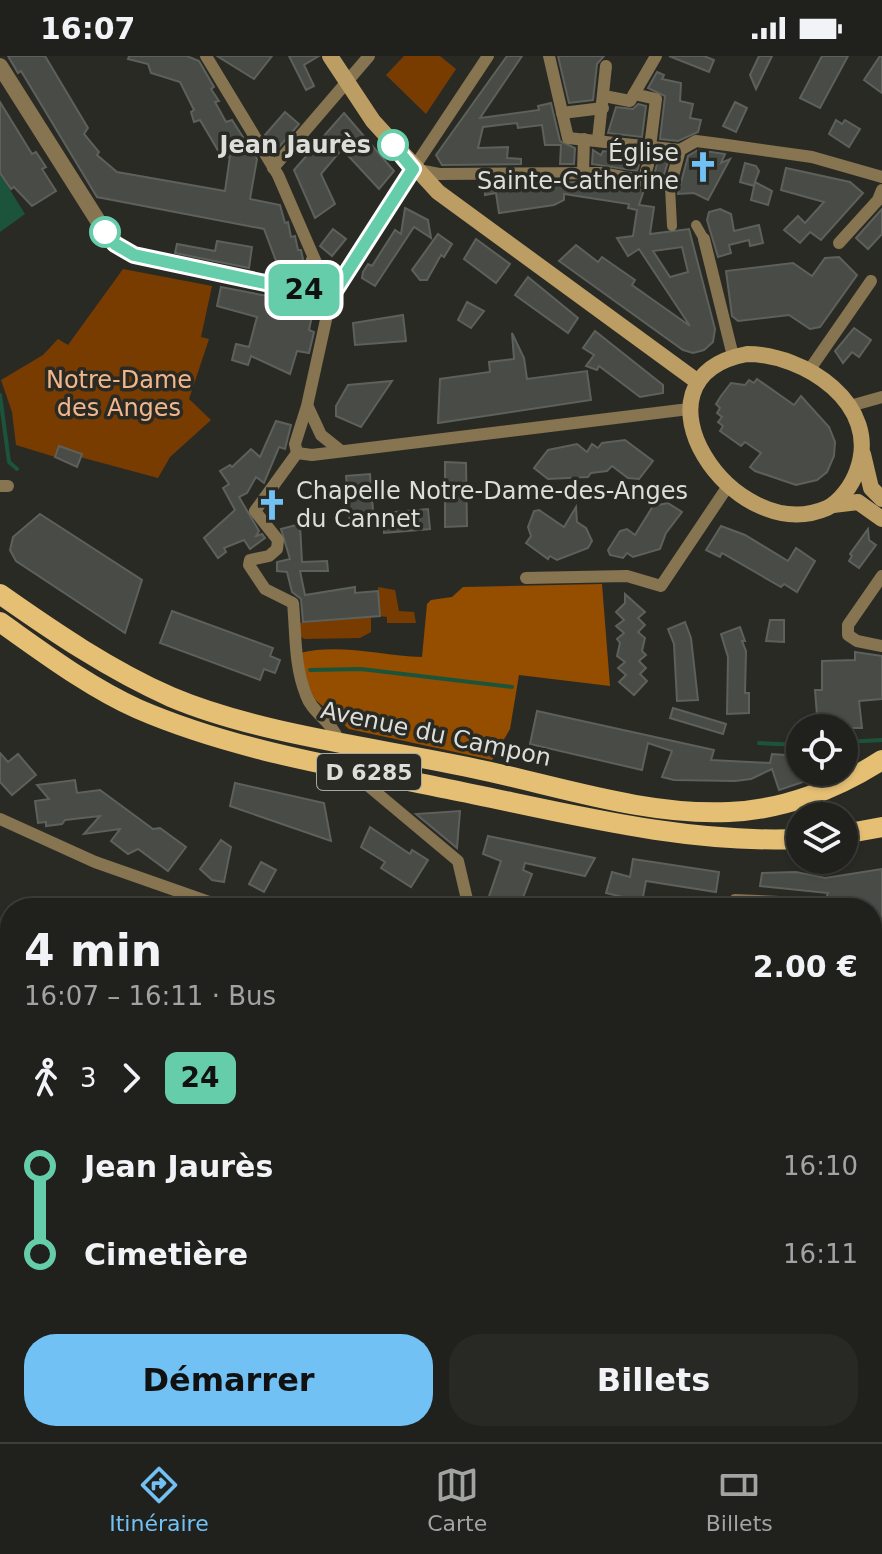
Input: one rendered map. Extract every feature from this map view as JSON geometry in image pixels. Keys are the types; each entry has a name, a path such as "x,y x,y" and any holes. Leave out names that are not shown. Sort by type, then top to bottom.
{"main road":[{"path":"330,56 346,83 413,169 438,192 698,382"},
{"path":"882,499 871,488 858,421 850,406 810,369 775,355 733,356 715,365 698,382 689,409 698,445 728,486 763,506 782,511 818,511 858,502 882,519"},
{"path":"832,506 851,484 863,452"},
{"name":"Avenue du Campon","path":"0,594 105,663 174,698 237,718 632,802 708,812 748,811 789,803 834,785 882,760"},
{"name":"Avenue du Campon","path":"0,622 65,667 135,707 187,727 346,768 623,825 730,838 786,839"},
{"path":"858,831 882,827"}],"street":[{"path":"273,168 369,56"},
{"path":"338,740 334,728 306,696 294,646 293,603 265,589 249,565 250,560 269,556 277,549 275,536 255,511 297,453 295,444 307,406 331,297 488,56"},
{"path":"549,56 568,138 598,140 650,153 680,150 696,141 812,157 882,177"},
{"path":"562,113 603,102 630,101 656,56"},
{"path":"209,57 299,218 331,297"},
{"path":"0,66 115,244 134,255 331,297"},
{"path":"598,140 606,66"},
{"path":"413,169 439,174 583,172 643,181 650,153 656,99 634,94"},
{"path":"583,172 584,139"},
{"path":"672,226 670,187 680,150"},
{"path":"839,243 878,200 882,190"},
{"path":"696,225 704,239 733,356"},
{"path":"290,288 303,280 313,258"},
{"path":"810,369 871,281"},
{"path":"850,406 882,397"},
{"path":"307,406 321,435 341,451"},
{"path":"297,453 341,451 689,409"},
{"path":"526,578 627,576 661,586 728,486"},
{"path":"882,576 848,625 848,635 857,641 882,646"},
{"path":"346,768 458,861 467,898"},
{"path":"390,803 383,788 391,777"},
{"path":"0,819 95,862 198,898"}],"green space":[{"path":"404,56 440,56 456,69 426,114 386,75"},
{"name":"Notre-Dame des Anges","path":"123,269 212,286 201,337 209,339 189,399 211,420 170,457 158,478 80,457 81,454 59,446 55,457 16,445 12,412 1,380 43,355 58,339 68,345"},
{"path":"378,587 395,590 399,611 414,612 416,623 387,623 387,617 380,616"},
{"path":"371,617 371,632 360,638 304,639 300,636 298,623"}],"shaded area":[{"path":"0,174 25,214 0,232"},
{"path":"602,584 610,686 519,675 510,729 492,760 349,729 311,696 300,653 330,649 422,657 427,604 431,600 452,597 463,587"}],"building":[{"path":"8,56 45,56 88,128 84,134 99,152 97,155 117,172 225,191 230,156 223,159 200,120 194,122 191,112 194,110 180,82 151,73 148,64 128,59 129,56 187,56 199,61 214,87 211,89 219,101 215,102 226,122 232,120 257,159 250,199 280,205 291,237 295,236 298,250 301,250 303,259 298,268 290,275 285,268 279,269 264,229 97,197 21,71 18,73"},
{"path":"217,56 272,56 254,79"},
{"path":"289,56 319,56 304,65 314,86 306,90"},
{"path":"507,56 522,56 480,118 539,110 538,106 551,103 560,141 575,148 574,164 560,164 561,145 545,145 542,125 518,128 517,123 483,127 478,148 508,147 507,158 521,159 521,164 442,165 436,155"},
{"path":"558,56 604,56 597,64 593,100 569,103"},
{"path":"669,56 704,56 714,60 709,72"},
{"path":"759,56 772,56 756,89 750,75"},
{"path":"822,56 848,56 820,108 800,98"},
{"path":"882,56 882,93 864,80"},
{"path":"657,72 664,75 662,79 681,83 680,101 693,104 690,118 701,120 698,132 678,141 660,139 665,96 648,88"},
{"path":"0,102 32,154 36,152 46,167 42,169 56,191 32,206 14,187 11,189 0,173"},
{"path":"735,102 747,108 736,132 723,126"},
{"path":"638,104 646,106 642,137 608,133 616,107 633,109"},
{"path":"285,112 299,124 279,147 265,135"},
{"path":"344,113 394,171 379,189 342,149 321,174 335,204 315,218 294,170"},
{"path":"836,120 842,124 845,120 860,129 849,147 829,134"},
{"path":"593,150 601,155 603,151 669,158 662,181 653,179 657,164 651,157 641,159 637,171 592,164"},
{"name":"Église Sainte-Catherine","path":"698,150 725,154 721,163 730,159 708,200 694,193 678,194 688,156"},
{"path":"745,163 756,166 759,171 754,186 740,182"},
{"path":"786,168 850,182 863,193 821,240 810,232 800,243 784,230 798,216 805,223 824,202 781,190"},
{"path":"601,182 644,190 639,205 654,207 650,234 689,229 715,329 713,342 704,350 693,353 683,350 559,261 576,245 598,262 602,257 635,280 632,285 690,326 639,249 628,256 617,238 633,236 637,210 628,208 629,204 564,194 564,200 554,205 499,213 496,193 485,195 484,183","holes":["682,247 688,272 670,277 653,251"]},
{"path":"755,182 772,191 768,205 751,200"},
{"path":"405,208 428,220 431,238 414,227 375,286 362,278 363,272 368,264 372,266 395,230 401,234"},
{"path":"720,209 731,214 734,231 759,225 763,243 750,246 749,240 729,245 731,253 718,257 707,220 709,212"},
{"path":"882,209 882,234 868,249 856,238"},
{"path":"333,229 346,239 332,256 320,246"},
{"path":"438,234 452,244 444,257 441,255 427,280 420,280 412,270"},
{"path":"476,239 510,264 496,283 464,259"},
{"path":"217,241 252,247 249,268 175,253 177,244 215,251"},
{"path":"839,257 857,275 820,327 810,329 789,315 738,321 732,316 726,271 793,263 812,276 825,258"},
{"path":"528,277 578,318 568,333 515,295"},
{"path":"221,287 298,302 298,313 312,316 309,330 314,332 309,353 297,351 290,374 251,356 248,365 232,360 236,344 249,347 257,317 217,306"},
{"path":"467,302 484,311 471,328 458,320"},
{"path":"403,315 406,341 355,345 353,323"},
{"path":"854,328 871,340 859,357 852,352 843,363 835,351"},
{"path":"595,331 663,385 663,393 640,397 599,366 597,370 586,366 594,355 583,348"},
{"path":"512,333 524,358 527,379 587,371 591,400 438,423 440,379 490,372 489,362 514,359"},
{"path":"757,379 794,405 801,396 829,427 835,442 834,456 827,472 817,480 796,485 755,471 750,467 761,453 745,442 741,446 720,431 723,426 718,422 722,417 717,413 720,408 716,404 721,396 731,383 745,385 749,380 754,383"},
{"path":"392,381 361,427 336,416 336,406 348,385"},
{"path":"276,421 291,425 285,449 279,447 264,483 256,477 247,493 239,497 259,531 256,536 262,534 265,538 250,549 244,540 224,548 226,552 218,558 204,538 235,510 223,488 229,484 220,471 230,465 232,467 251,449 260,457"},
{"path":"625,440 653,461 639,479 628,478 612,466 607,471 591,473 588,477 548,479 534,468 548,450 577,444 587,452 592,444 598,448 602,443"},
{"path":"59,446 82,454 77,467 55,457"},
{"path":"445,462 466,463 467,526 445,527"},
{"path":"370,474 374,522 350,524 346,476"},
{"path":"668,503 682,512 666,533 660,549 633,557 627,553 623,558 610,555 608,550 620,531 627,529 635,535 653,506"},
{"path":"576,507 577,522 586,528 592,541 588,548 557,560 550,556 548,559 526,543 531,536 528,527 534,511 539,510 564,527"},
{"path":"428,509 430,529 384,533 384,513"},
{"path":"40,514 142,580 125,633 16,561 10,550 13,537"},
{"path":"300,524 302,562 327,561 328,571 300,571 305,595 355,587 355,593 378,591 380,616 303,622 301,599 292,592 287,572 277,571 277,562 290,559 281,529"},
{"path":"721,526 745,535 788,561 796,548 815,561 797,592 784,584 781,587 722,553 720,557 706,550"},
{"path":"868,529 869,540 876,545 859,568 849,561 850,554"},
{"path":"625,594 645,612 638,618 645,625 638,632 645,638 642,651 646,655 639,661 646,668 640,674 647,681 634,695 619,682 626,675 618,668 625,662 617,656 620,643 617,639 624,633 616,626 624,620 616,612 625,603"},
{"path":"172,611 273,648 270,656 280,660 275,673 264,669 260,680 160,643"},
{"path":"770,620 784,620 784,642 766,641"},
{"path":"685,622 691,638 698,700 677,701 674,644 668,629"},
{"path":"740,627 745,641 742,641 746,651 745,693 749,693 749,713 727,714 728,657 721,634"},
{"path":"855,652 882,656 882,699 859,701 862,728 858,728 858,714 817,714 815,690 822,690 822,661 855,660"},
{"path":"673,708 726,724 723,734 670,718"},
{"path":"537,711 714,750 711,760 770,763 772,754 786,755 786,786 791,786 779,790 772,769 751,779 735,781 662,777 672,751 648,743 642,770 530,744"},
{"path":"0,753 8,762 18,754 36,775 12,795 0,782"},
{"path":"75,780 77,793 100,790 153,829 160,828 186,847 168,871 138,849 128,854 111,841 120,829 84,834 100,816 65,820 62,824 46,826 46,822 38,823 35,801 49,799 37,785"},
{"path":"235,783 324,803 331,841 230,806"},
{"path":"460,811 457,848 416,814"},
{"path":"370,827 410,854 412,850 428,860 411,887 381,868 385,862 361,847"},
{"path":"488,836 595,858 585,876 525,863 523,870 532,874 523,898 488,898 501,861 483,854"},
{"path":"221,840 231,847 224,882 212,880 200,869"},
{"path":"633,859 719,872 716,892 646,881 643,898 606,893 612,872 630,877"},
{"path":"261,862 276,870 264,892 249,884"},
{"path":"882,869 882,898 826,898 828,893 760,886 762,873 806,874 825,878"}],"waterway":[{"path":"0,395 9,462 17,469"},
{"path":"310,670 361,669 512,687"},
{"path":"858,741 882,740"},
{"path":"759,743 786,744"}],"bus line":[{"name":"24","path":"105,232 115,244 134,255 331,297 348,266 413,169 393,145"}],"place":[{"name":"Jean Jaurès","path":"393,145"},
{"name":"Église Sainte-Catherine","path":"703,167"},
{"name":"Chapelle Notre-Dame-des-Anges du Cannet","path":"272,505"}]}
